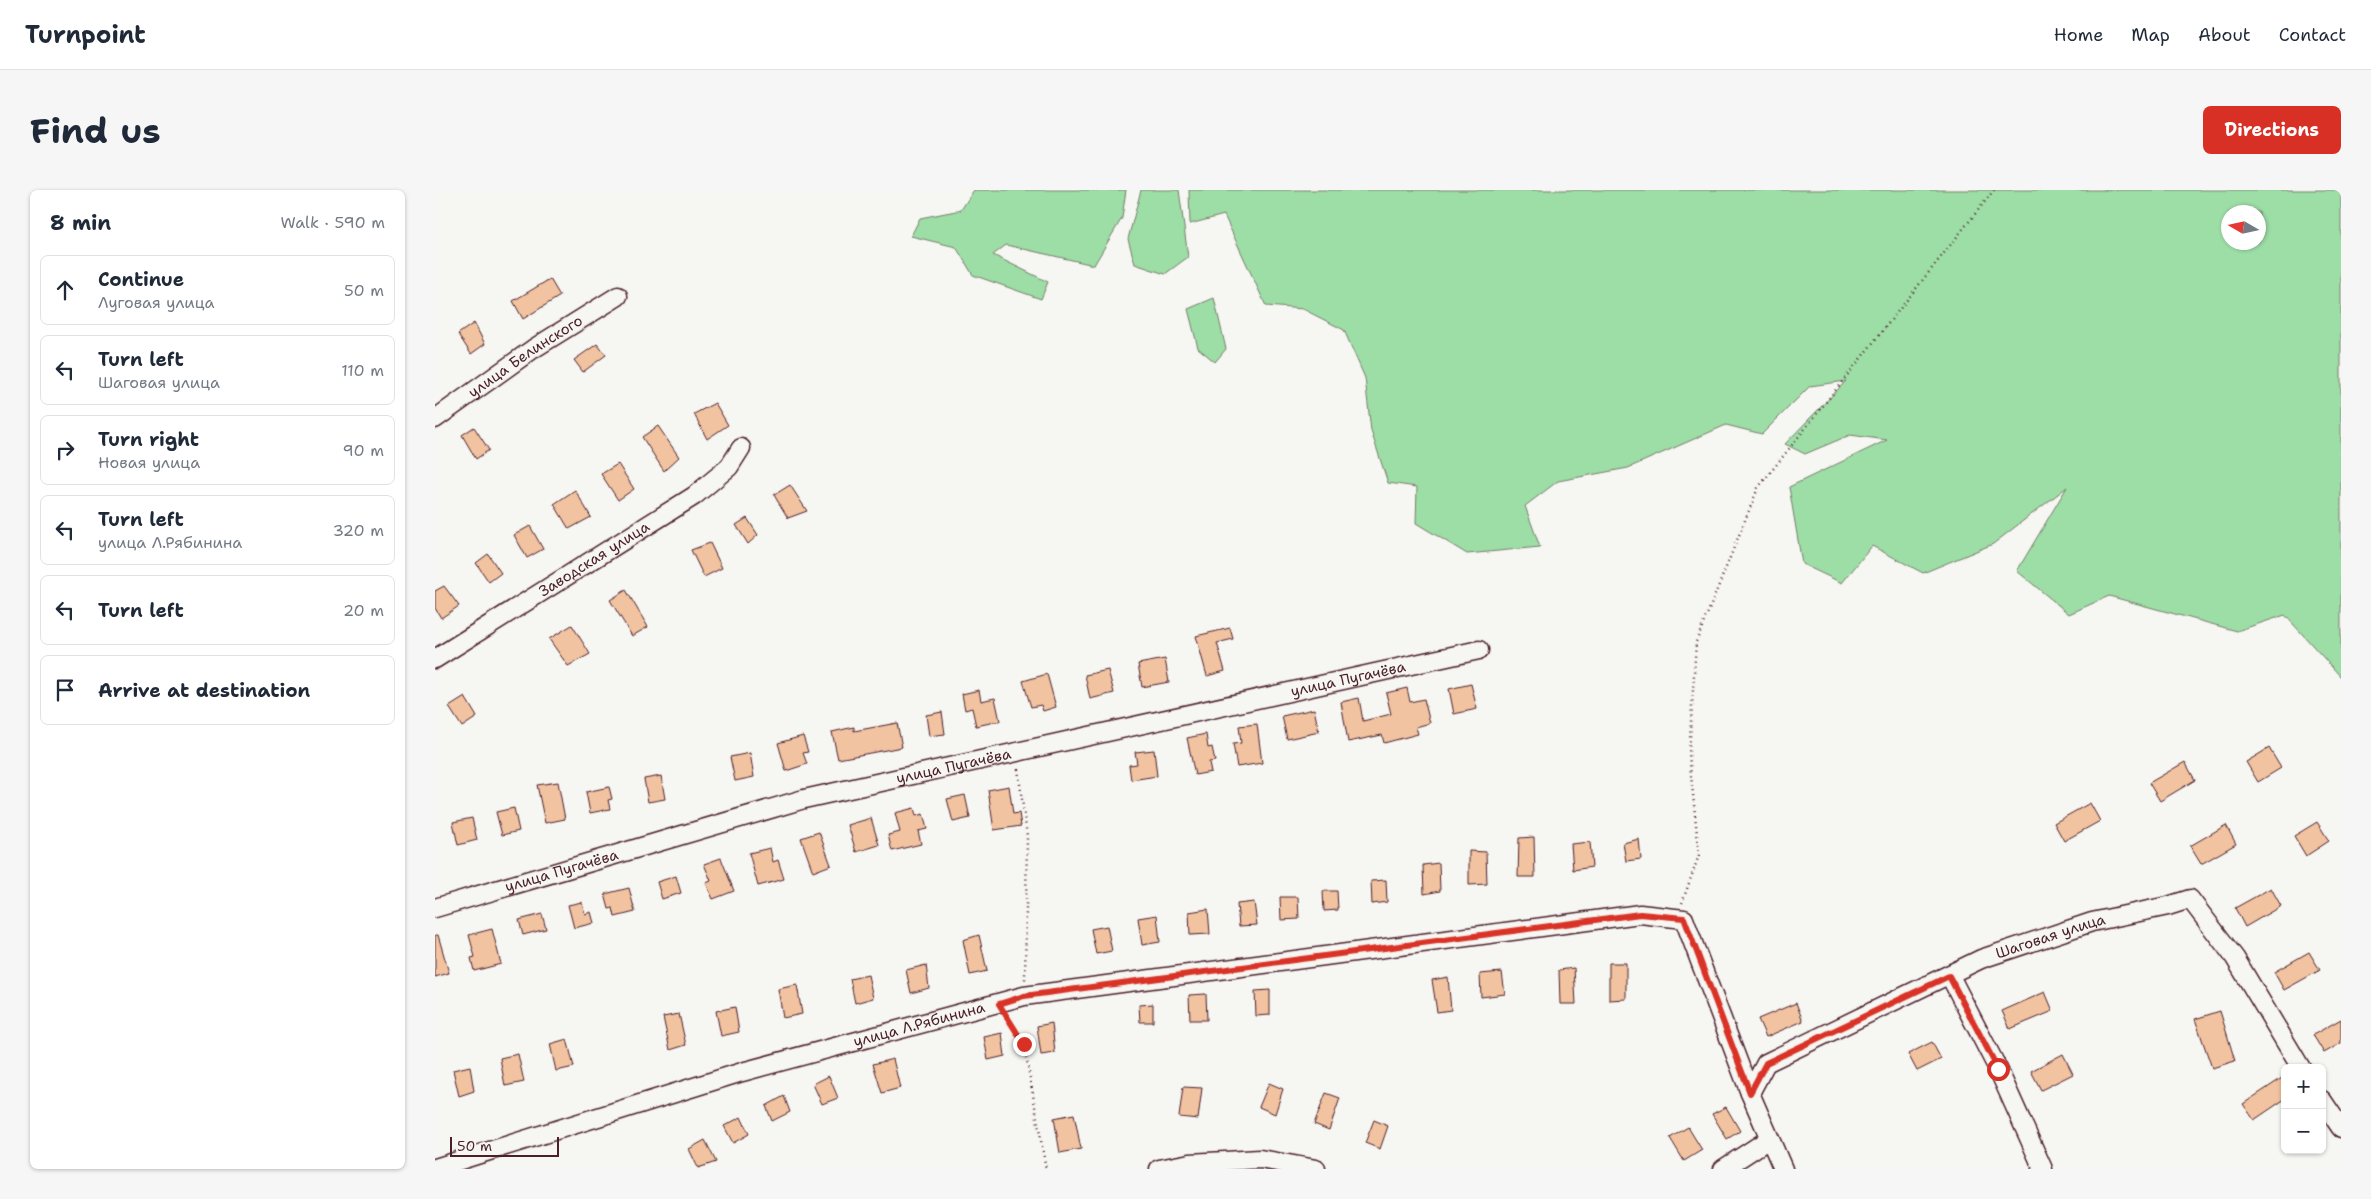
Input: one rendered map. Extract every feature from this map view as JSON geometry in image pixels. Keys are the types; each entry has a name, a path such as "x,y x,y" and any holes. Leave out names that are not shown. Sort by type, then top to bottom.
{"street":[{"name":"улица Белинского","path":"435,419 533,350 618,296"},
{"name":"Заводская улица","path":"435,659 694,496 729,467 741,448"},
{"name":"улица Пугачёва","path":"435,908 804,799 1479,650"},
{"name":"Шаговая улица","path":"1750,1093 1766,1063 1981,959 2092,922 2168,906 2190,898 2235,958 2299,1064"},
{"name":"улица Л.Рябинина","path":"435,1168 742,1072 1024,996 1640,914 1680,918"},
{"path":"1680,918 1750,1093 1783,1169"},
{"path":"1949,976 1998,1069 2043,1169"},
{"path":"2326,1106 2341,1128"},
{"path":"1723,1169 1769,1139"},
{"path":"1159,1169 1190,1163 1260,1158 1316,1169"}],"path":[{"path":"1680,918 1699,855 1689,754 1696,642 1758,488 1994,190"},
{"path":"1016,752 1027,836 1024,996"},
{"path":"999,1004 1024,1044 1046,1169"}],"green space":[{"path":"974,190 1126,190 1122,218 1094,265 1006,245 993,255 1048,282 1041,299 973,275 956,247 911,236 920,218 961,210"},
{"path":"1141,190 1179,190 1188,257 1165,274 1135,264 1128,239"},
{"path":"1189,190 2341,190 2341,677 2285,615 2237,631 2109,596 2069,614 2017,571 2067,487 1993,544 1923,573 1872,546 1842,583 1802,564 1789,487 1887,440 1850,435 1805,454 1785,444 1846,381 1810,386 1762,434 1726,425 1628,468 1558,481 1525,506 1540,547 1467,554 1416,523 1417,487 1388,483 1371,431 1365,378 1344,330 1303,309 1266,306 1224,215 1190,224"},
{"path":"1214,298 1226,349 1215,362 1198,348 1188,309"}],"building":[{"path":"550,279 560,296 523,319 513,301"},
{"path":"474,323 485,344 471,354 458,334"},
{"path":"597,344 606,355 583,372 574,360"},
{"path":"715,403 728,425 707,439 694,414"},
{"path":"658,426 679,457 664,471 642,437"},
{"path":"474,427 489,450 476,459 462,435"},
{"path":"618,464 634,489 618,500 601,474"},
{"path":"790,485 807,511 788,518 774,495"},
{"path":"575,490 591,517 569,529 554,504"},
{"path":"747,518 758,535 748,544 736,525"},
{"path":"530,526 543,549 527,558 514,535"},
{"path":"710,543 722,568 704,577 691,550"},
{"path":"488,554 501,573 489,582 476,563"},
{"path":"444,586 459,606 441,618 435,608 435,591"},
{"path":"626,590 648,627 632,636 610,600"},
{"path":"572,625 590,654 568,666 549,639"},
{"path":"1230,628 1233,639 1217,643 1225,671 1207,676 1196,636"},
{"path":"1165,659 1169,682 1142,687 1138,664"},
{"path":"1108,670 1114,693 1090,699 1085,675"},
{"path":"1047,674 1056,707 1043,711 1041,705 1031,707 1023,681"},
{"path":"1471,684 1477,709 1454,714 1449,689"},
{"path":"1407,688 1410,702 1424,699 1430,723 1416,727 1418,734 1384,743 1382,735 1348,742 1341,702 1359,698 1363,721 1391,714 1386,693"},
{"path":"979,690 981,701 995,698 1000,721 976,726 972,708 965,710 962,694"},
{"path":"465,697 477,717 462,727 449,707"},
{"path":"1314,709 1319,732 1287,739 1282,716"},
{"path":"942,712 945,734 929,736 926,715"},
{"path":"897,723 902,747 838,759 832,732 854,727 854,731"},
{"path":"1257,724 1262,763 1237,767 1233,744 1241,743 1239,726"},
{"path":"1206,734 1208,748 1212,747 1215,761 1209,762 1211,772 1195,775 1187,738"},
{"path":"803,736 808,752 803,753 807,764 786,771 778,743"},
{"path":"2269,748 2281,768 2258,782 2246,762"},
{"path":"1154,750 1157,776 1131,780 1129,765 1137,764 1135,752"},
{"path":"750,753 754,777 735,781 730,757"},
{"path":"2185,762 2195,780 2160,801 2149,783"},
{"path":"661,776 665,799 648,802 644,779"},
{"path":"558,782 565,819 545,823 537,785"},
{"path":"1009,786 1013,814 1019,813 1021,826 994,830 988,790"},
{"path":"609,787 612,799 608,800 610,809 590,813 586,792"},
{"path":"965,795 970,818 953,822 947,799"},
{"path":"2090,803 2100,821 2064,841 2054,823"},
{"path":"514,808 519,831 502,835 496,812"},
{"path":"914,808 916,816 923,814 927,829 918,831 921,844 892,851 888,835 900,832 895,813"},
{"path":"472,818 477,840 458,845 453,822"},
{"path":"871,818 879,845 856,852 848,825"},
{"path":"2317,822 2329,841 2306,856 2294,836"},
{"path":"2226,825 2236,844 2201,864 2190,846"},
{"path":"819,832 831,865 813,872 801,838"},
{"path":"1534,837 1535,877 1518,877 1519,838"},
{"path":"1639,839 1641,859 1626,861 1623,843"},
{"path":"1590,842 1592,867 1573,870 1571,844"},
{"path":"770,848 773,862 778,860 784,879 758,886 749,853"},
{"path":"1469,851 1486,852 1487,884 1469,885"},
{"path":"721,858 734,891 713,899 706,883 711,881 704,864"},
{"path":"1439,863 1440,891 1424,894 1423,865"},
{"path":"676,876 681,893 662,899 657,882"},
{"path":"1386,880 1387,902 1372,904 1371,881"},
{"path":"629,888 635,912 615,917 613,908 609,909 605,894"},
{"path":"2271,888 2281,906 2245,927 2235,908"},
{"path":"1323,891 1337,891 1338,910 1324,911"},
{"path":"1280,897 1298,897 1299,919 1281,920"},
{"path":"582,902 585,914 591,912 594,923 574,928 568,905"},
{"path":"1254,902 1257,925 1239,926 1237,904"},
{"path":"1208,909 1210,934 1190,935 1189,912"},
{"path":"542,914 546,929 523,935 519,920"},
{"path":"1157,915 1160,942 1142,945 1138,918"},
{"path":"1107,926 1112,951 1096,954 1091,929"},
{"path":"492,929 501,964 474,971 471,958 475,957 469,935"},
{"path":"435,935 438,935 449,973 435,977"},
{"path":"979,935 987,971 970,975 963,940"},
{"path":"2309,952 2320,970 2284,990 2274,972"},
{"path":"1609,963 1626,963 1626,999 1609,1000"},
{"path":"926,965 929,988 911,993 906,970"},
{"path":"1574,968 1576,1004 1560,1004 1559,970"},
{"path":"1502,972 1505,994 1481,997 1480,974"},
{"path":"868,975 873,998 855,1003 850,979"},
{"path":"1448,977 1451,1010 1437,1012 1432,980"},
{"path":"797,985 802,1014 783,1018 778,989"},
{"path":"1270,990 1270,1015 1256,1016 1255,991"},
{"path":"2045,992 2053,1011 2010,1029 2002,1011"},
{"path":"1206,994 1207,1020 1190,1020 1189,995"},
{"path":"1796,1003 1803,1021 1766,1037 1758,1019"},
{"path":"1153,1004 1153,1022 1140,1022 1139,1005"},
{"path":"735,1007 739,1032 721,1036 716,1011"},
{"path":"2220,1011 2235,1061 2212,1068 2195,1019"},
{"path":"679,1014 686,1045 670,1050 663,1017"},
{"path":"2341,1019 2341,1043 2324,1053 2313,1035"},
{"path":"1052,1023 1055,1053 1041,1055 1037,1026"},
{"path":"1002,1033 1005,1056 988,1060 984,1037"},
{"path":"567,1039 574,1067 556,1071 550,1044"},
{"path":"1932,1042 1941,1059 1917,1071 1908,1054"},
{"path":"518,1054 524,1082 505,1086 500,1058"},
{"path":"2063,1054 2073,1074 2041,1090 2031,1071"},
{"path":"893,1059 900,1088 882,1093 873,1064"},
{"path":"470,1066 474,1091 459,1096 453,1070"},
{"path":"829,1076 838,1098 822,1104 813,1084"},
{"path":"2281,1079 2281,1102 2254,1120 2243,1104"},
{"path":"1269,1083 1283,1089 1275,1114 1259,1107"},
{"path":"1183,1087 1202,1088 1198,1119 1179,1117"},
{"path":"1326,1093 1340,1098 1329,1130 1314,1124"},
{"path":"784,1096 790,1112 772,1121 766,1106"},
{"path":"1726,1107 1740,1131 1727,1139 1712,1114"},
{"path":"1074,1114 1081,1149 1060,1153 1054,1118"},
{"path":"741,1117 749,1134 733,1143 724,1126"},
{"path":"1374,1120 1388,1126 1380,1149 1365,1143"},
{"path":"1688,1127 1702,1150 1684,1161 1670,1138"},
{"path":"705,1140 716,1162 698,1168 689,1149"}],"route":[{"path":"1024,1044 999,1004 1024,996 1640,914 1684,918 1750,1093 1766,1063 1949,976 1998,1069"}]}
